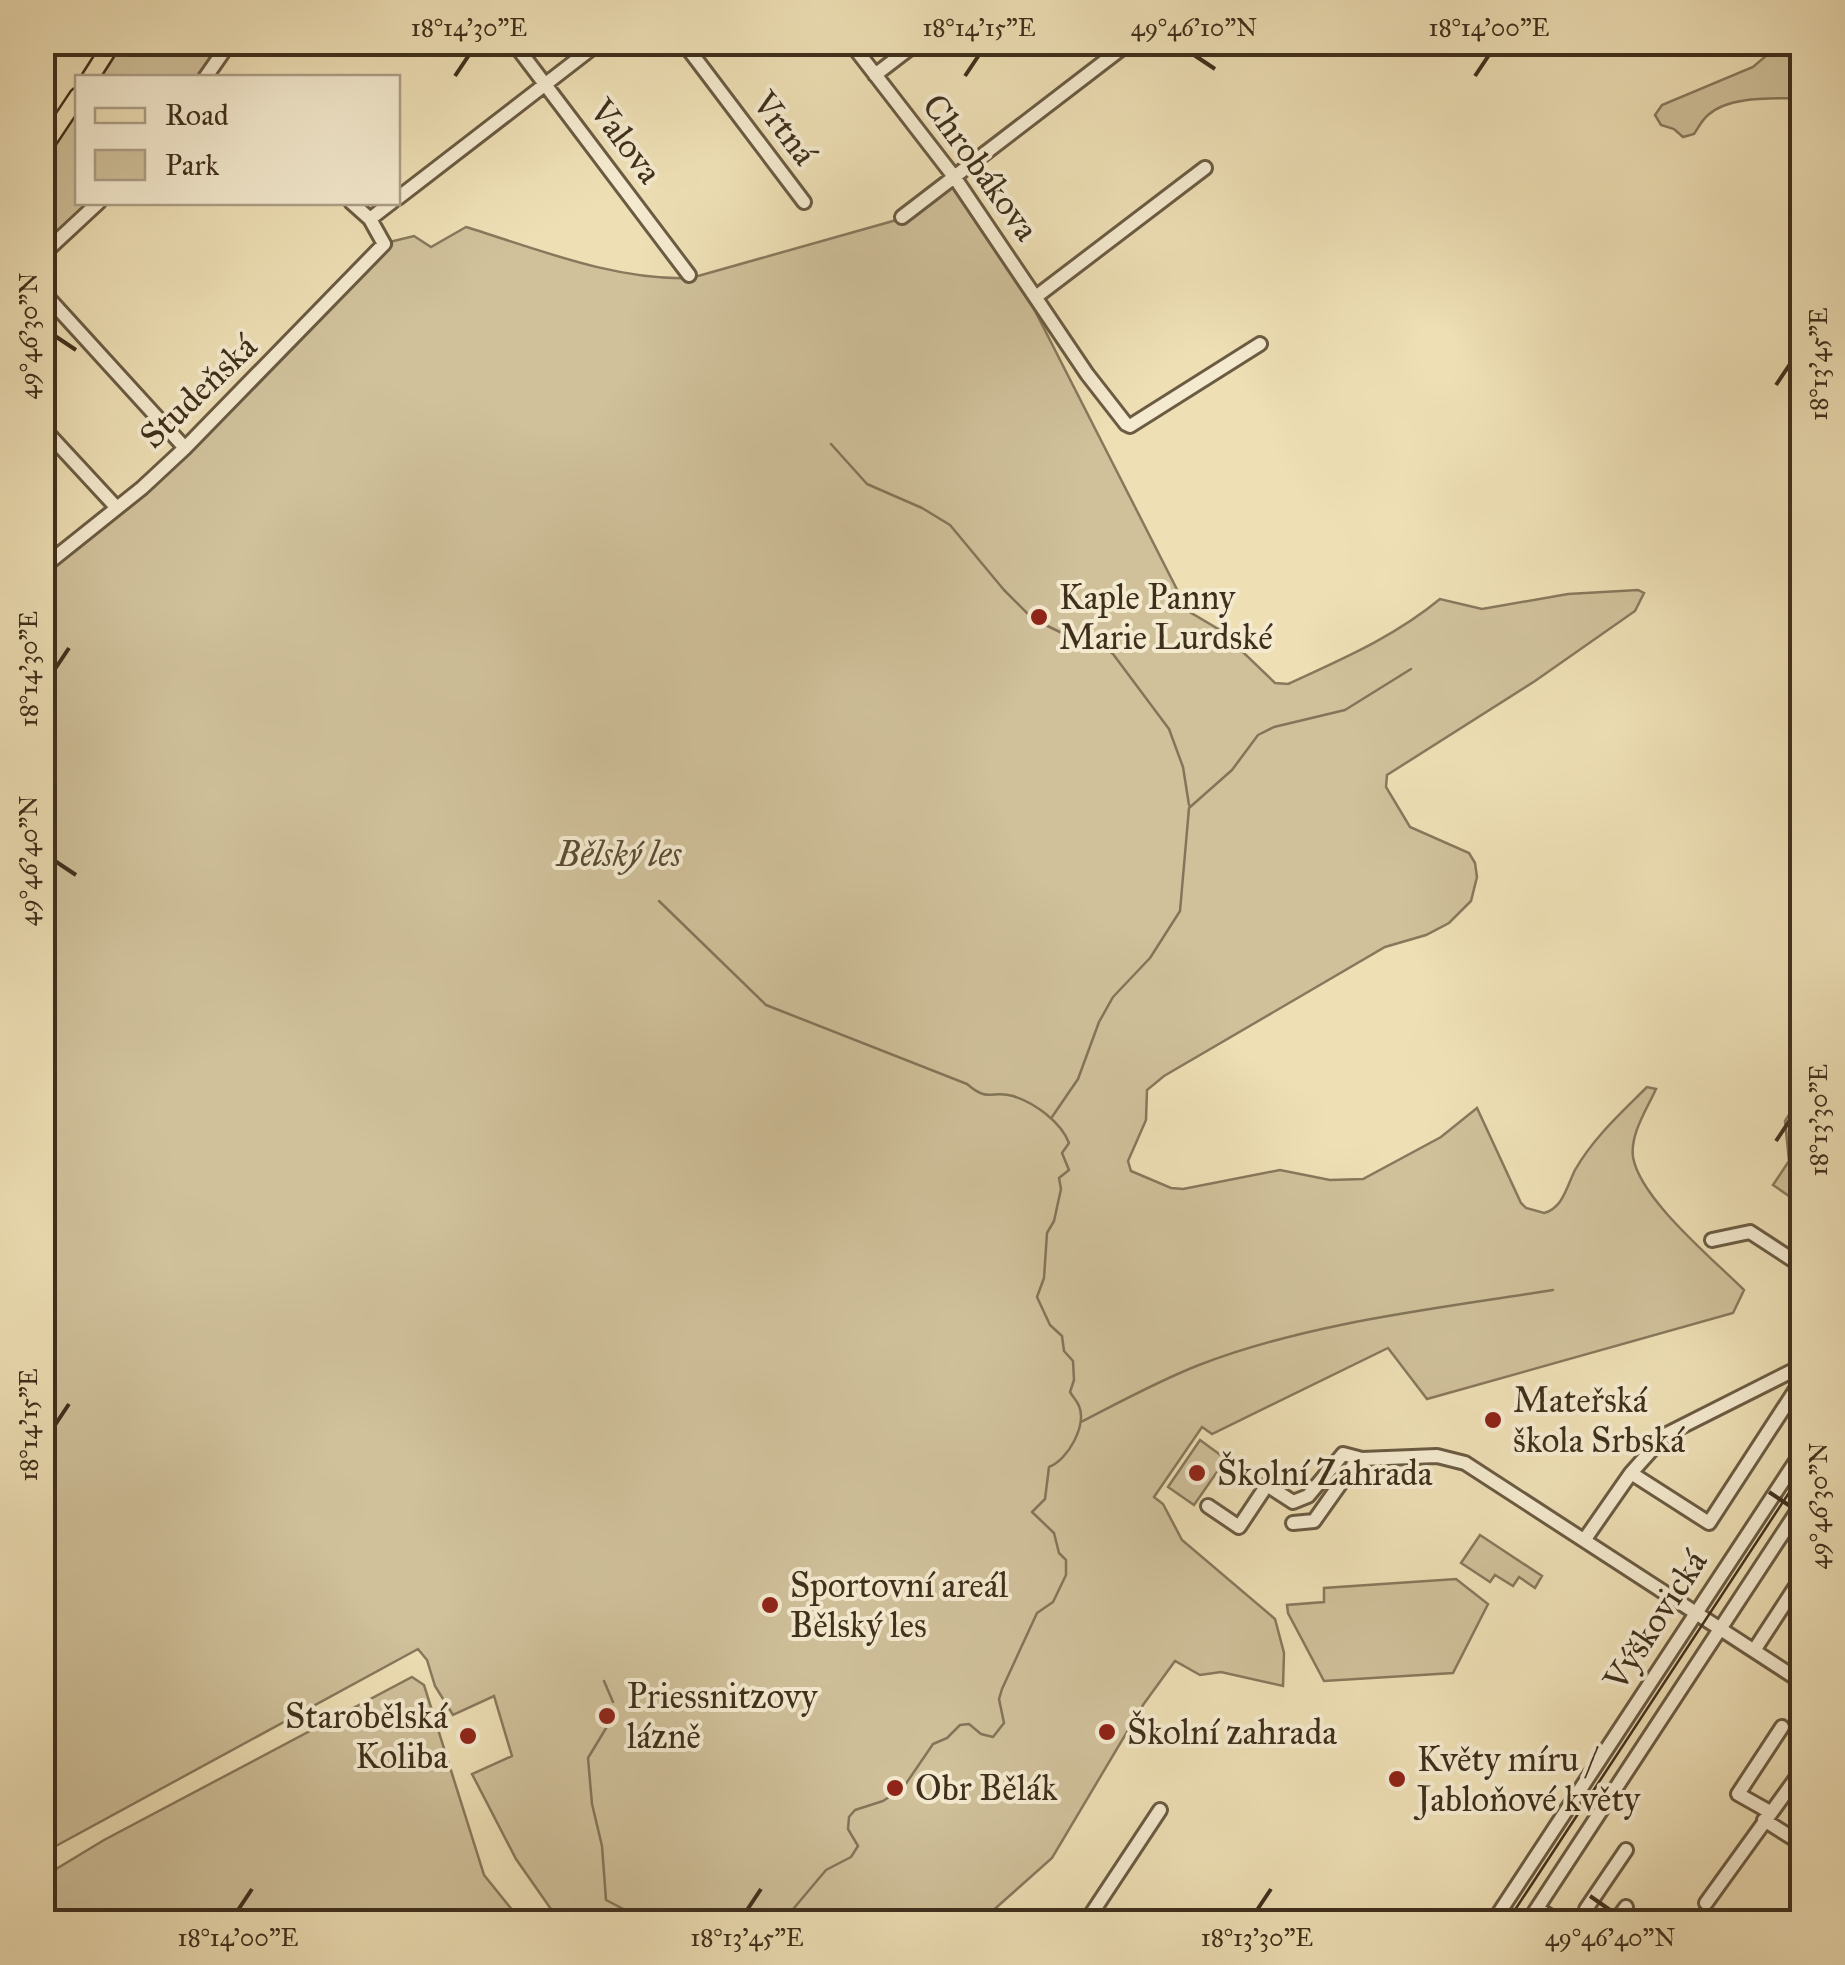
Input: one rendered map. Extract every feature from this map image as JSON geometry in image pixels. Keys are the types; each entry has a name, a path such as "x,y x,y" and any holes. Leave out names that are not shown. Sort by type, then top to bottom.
{"main road":[{"path":"92,75 112,42"},
{"path":"42,150 75,100"}],"street":[{"path":"207,75 230,42"},
{"name":"Valova","path":"513,42 690,276"},
{"path":"400,196 600,42"},
{"name":"Vrtná","path":"683,42 804,202"},
{"name":"Chrobákova","path":"850,42 955,178 1106,401 1130,426 1260,344"},
{"name":"Chrobákova","path":"875,75 918,42"},
{"path":"902,217 1130,42"},
{"name":"Chrobákova","path":"1036,296 1205,168"},
{"path":"42,255 96,205"},
{"path":"355,205 370,219 388,205"},
{"name":"Studeňská","path":"42,568 184,448 384,244 370,219"},
{"path":"42,291 184,448"},
{"path":"42,427 117,508"},
{"path":"1712,1240 1750,1232 1802,1266"},
{"path":"1586,1540 1632,1473 1665,1435 1802,1366"},
{"path":"1632,1473 1709,1523 1802,1380"},
{"name":"Výškovická","path":"1492,1922 1802,1452"},
{"path":"1208,1506 1239,1527 1267,1485 1293,1502 1308,1496 1343,1454 1362,1460"},
{"path":"1293,1523 1314,1521 1355,1463 1362,1460 1437,1456 1465,1463 1802,1682"},
{"name":"Výškovická","path":"1528,1922 1716,1624 1802,1504"},
{"path":"1755,1649 1802,1577"},
{"path":"1782,1727 1738,1794 1802,1844"},
{"path":"1706,1903 1802,1770"},
{"path":"1086,1922 1160,1810"},
{"path":"1596,1921 1586,1909 1626,1850"},
{"path":"1615,1922 1626,1907"},
{"path":"1538,1909 1559,1922"}],"green space":[{"path":"112,43 230,43 206,75 92,75"},
{"path":"1781,43 1802,43 1802,98 1728,104 1708,115 1694,134 1683,137 1661,125 1655,115 1662,105 1753,67"},
{"path":"75,99 75,205 97,205 43,255 43,150"},
{"name":"Bělský les","path":"960,178 1005,252 1188,611 1220,630 1275,683 1288,684 1367,646 1440,599 1482,609 1568,594 1638,590 1644,593 1635,611 1535,681 1387,775 1386,787 1410,827 1469,853 1477,877 1471,901 1449,923 1426,935 1385,947 1164,1076 1147,1090 1146,1120 1128,1161 1131,1171 1183,1189 1280,1170 1330,1180 1363,1179 1441,1137 1477,1108 1521,1203 1544,1213 1560,1201 1582,1158 1608,1126 1647,1087 1656,1089 1634,1139 1633,1157 1639,1174 1663,1209 1744,1290 1733,1313 1427,1399 1388,1348 1212,1434 1202,1427 1154,1497 1163,1504 1182,1540 1275,1619 1284,1653 1283,1686 1221,1672 1200,1675 1175,1661 1143,1705 1052,1858 980,1922 560,1922 516,1859 472,1774 512,1756 494,1696 453,1715 418,1649 43,1853 43,562 136,486 262,366 377,245 414,236 431,247 466,227 606,269 691,278 900,219"},
{"path":"1802,1094 1795,1135 1802,1161 1802,1205 1773,1185 1789,1161 1785,1121"},
{"name":"Školní Zahrada","path":"1200,1440 1226,1459 1194,1505 1168,1487"},
{"path":"1480,1535 1542,1576 1535,1588 1519,1577 1513,1586 1495,1575 1490,1582 1461,1563"},
{"path":"1456,1579 1488,1604 1453,1673 1324,1681 1288,1613 1287,1605 1324,1602 1324,1588"},
{"path":"412,1677 424,1685 484,1875 522,1922 43,1922 43,1877 104,1840"}],"waterway":[{"path":"831,444 867,484 950,525 1033,619 1062,633 1098,642 1113,654 1169,729 1183,767 1189,805"},
{"path":"1052,1117 1078,1079 1099,1022 1113,997 1150,958 1180,911 1189,808 1232,770 1258,735 1274,727 1345,710 1411,669"},
{"path":"659,901 766,1005 967,1084 980,1093 1021,1099 1054,1121 1069,1143 1062,1153 1069,1170 1059,1178 1061,1189 1054,1221 1047,1233 1044,1278 1037,1297 1073,1361 1070,1392 1081,1414 1069,1450 1049,1467 1045,1499 1032,1512 1054,1533 1059,1553 1066,1560 1066,1575 1053,1602 1037,1613 1002,1689 999,1699 1004,1723 993,1737 981,1734 969,1724 960,1725 947,1738 933,1744 903,1788 883,1801 855,1810 849,1817 848,1829 858,1846 851,1857 826,1870 789,1914"},
{"path":"1081,1422 1184,1371 1242,1350 1374,1318 1553,1290"},
{"path":"604,1681 613,1702"},
{"path":"614,1715 588,1758 592,1804 602,1846 606,1900 635,1915 637,1922"}],"tram line":[{"path":"1802,1117 1798,1134 1802,1152"},
{"path":"1507,1922 1802,1473"}],"place":[{"name":"Kaple Panny Marie Lurdské","path":"1039,617"},
{"name":"Mateřská škola Srbská","path":"1493,1420"},
{"name":"Školní Zahrada","path":"1197,1473"},
{"name":"Sportovní areál Bělský les","path":"770,1605"},
{"name":"Priessnitzovy lázně","path":"607,1716"},
{"name":"Školní zahrada","path":"1107,1732"},
{"name":"Starobělská Koliba","path":"468,1736"},
{"name":"Květy míru / Jabloňové květy","path":"1397,1779"},
{"name":"Obr Bělák","path":"895,1788"}]}
